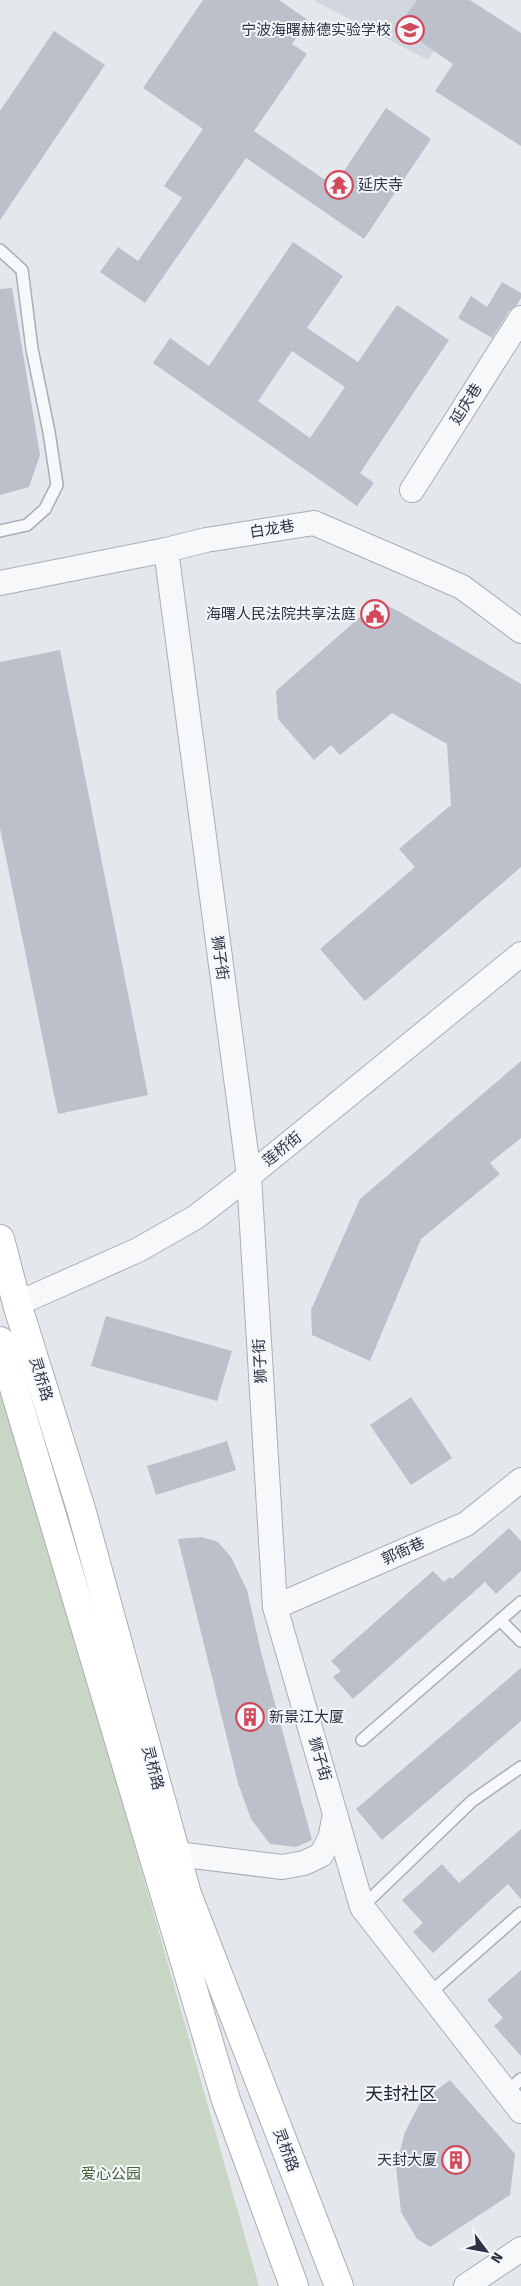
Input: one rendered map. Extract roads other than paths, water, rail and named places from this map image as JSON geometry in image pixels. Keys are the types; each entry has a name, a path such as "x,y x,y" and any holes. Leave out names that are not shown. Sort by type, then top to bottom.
{"main road":[{"name":"灵桥路","path":"0,1239 17,1304 81,1509 188,1894 339,2286"},
{"name":"灵桥路","path":"0,1341 226,2100 294,2286"}],"street":[{"name":"延庆巷","path":"412,490 521,318"},
{"name":"白龙巷","path":"0,583 166,550 206,540 314,523 462,587 521,631"},
{"name":"狮子街","path":"166,550 249,1176 275,1607 362,1907 430,1994 514,2086 521,2111"},
{"name":"莲桥街","path":"17,1304 138,1250 196,1217 521,954"},
{"name":"郭衙巷","path":"275,1607 466,1524 521,1480"},
{"path":"176,1854 282,1867 304,1863 321,1854 330,1839 335,1812"},
{"path":"466,2286 519,2256"}],"lane":[{"path":"0,250 22,270 32,349 50,432 56,485 45,509 27,525 0,530"},
{"path":"362,1740 521,1602"},
{"path":"500,1620 521,1640"},
{"path":"362,1907 472,1802 521,1766"},
{"path":"430,1994 521,1912"}],"place":[{"name":"宁波海曙赫德实验学校","path":"410,30"},
{"name":"延庆寺","path":"339,185"},
{"name":"海曙人民法院共享法庭","path":"375,614"},
{"name":"新景江大厦","path":"250,1717"},
{"name":"天封大厦","path":"456,2160"}],"district":[{"name":"天封社区","path":"401,2094"}],"park label":[{"name":"爱心公园","path":"111,2174"}]}
